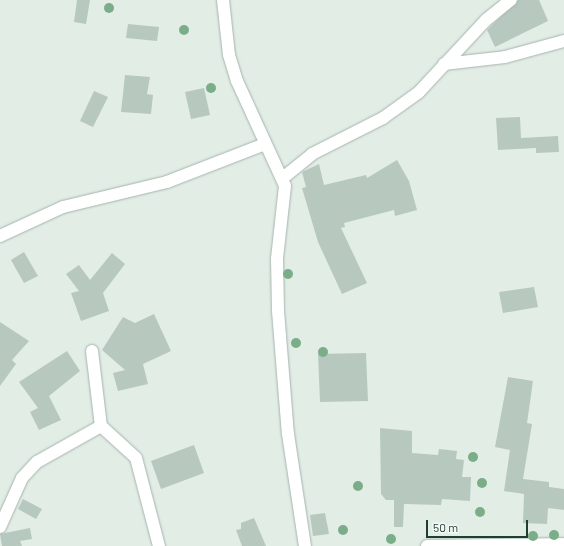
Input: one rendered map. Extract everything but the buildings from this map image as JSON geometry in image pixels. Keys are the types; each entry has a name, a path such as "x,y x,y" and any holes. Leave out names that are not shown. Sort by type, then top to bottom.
{"street":[{"path":"223,0 229,55 237,81 266,144 284,177 286,200 277,259 278,311 288,434 305,546"},
{"path":"284,177 312,154 396,109 419,92 486,20 512,0"},
{"path":"444,64 505,58 564,41"},
{"path":"0,236 63,207 167,182 266,144"},
{"path":"92,351 101,426 136,458 159,546"},
{"path":"0,527 22,478 37,462 101,426"},
{"path":"427,546 564,544"}]}
